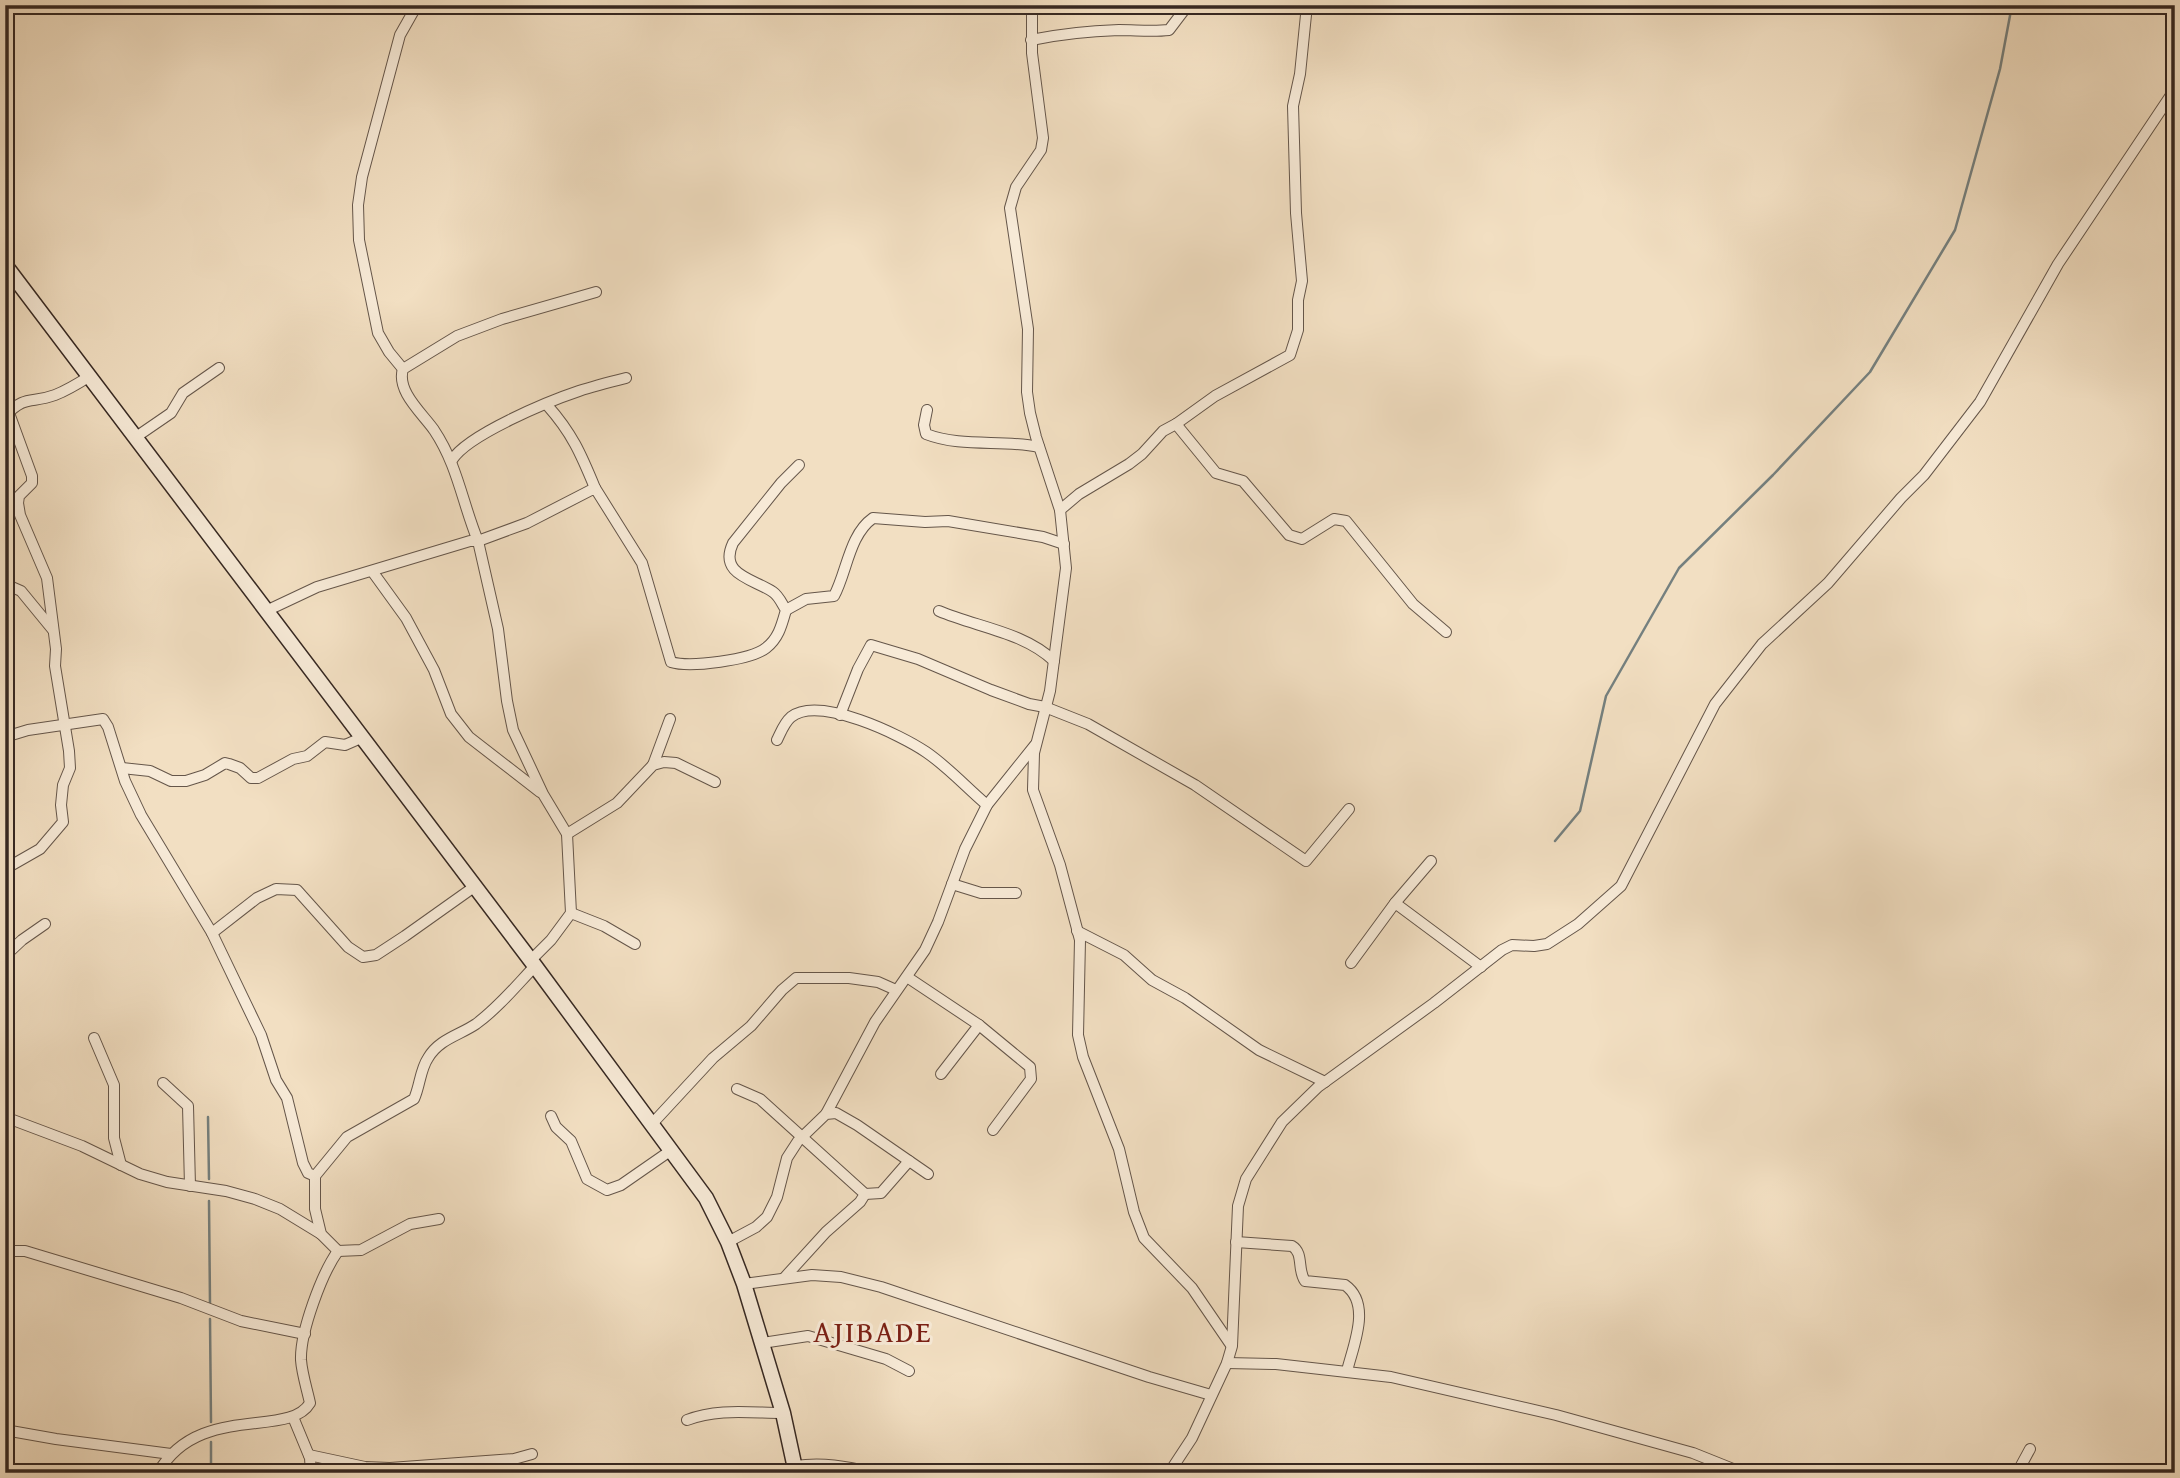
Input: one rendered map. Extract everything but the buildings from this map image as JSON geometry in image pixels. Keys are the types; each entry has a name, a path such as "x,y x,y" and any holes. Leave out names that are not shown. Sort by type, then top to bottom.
{"main road":[{"path":"5,265 533,963 706,1198 728,1242 744,1284 783,1413 795,1470"}],"street":[{"path":"403,369 378,333 359,240 358,205 362,177 400,35 417,5"},
{"path":"1032,5 1031,40 1043,138 1041,150 1016,187 1010,208 1028,329 1027,392 1039,447 1060,510 1066,568 1050,691 1032,766 1033,790 1060,865 1077,931 1080,956 1077,1002 1080,1045 1119,1149 1134,1212 1144,1238 1192,1288 1232,1346"},
{"path":"1031,40 1059,34 1168,30 1188,5"},
{"path":"1060,510 1079,494 1143,454 1163,431 1214,396 1290,355 1298,330 1298,300 1302,281 1296,213 1293,106 1300,74 1307,5"},
{"path":"1169,1473 1192,1438 1227,1363 1232,1346 1238,1206 1246,1179 1282,1122 1325,1082 1512,945 1547,944 1578,924 1621,886 1715,704 1762,644 1828,583 1924,475 1980,402 2058,264 2175,89"},
{"path":"321,1234 315,1209 315,1175 347,1137 414,1099 427,1058 450,1036 474,1026 486,1016 533,963 571,913 567,834 543,794 513,730 498,629 478,541 452,460 422,412 405,391 401,377 403,369 457,336 502,319 596,292"},
{"path":"136,437 171,412 183,393 219,368"},
{"path":"5,869 40,849 63,822 62,785 70,768 55,666 56,649 47,578 20,515 18,503 19,496 32,483 32,476 7,414 17,404 26,400 51,397 90,376"},
{"path":"452,460 458,450 476,438 579,391 626,378"},
{"path":"547,405 567,427 582,454 595,488 642,563 671,662 683,666 703,665 758,653 773,641 781,629 786,610 776,593 738,574 729,552 733,543 781,483 799,465"},
{"path":"927,410 924,425 926,434 940,440 1016,442 1039,447"},
{"path":"1176,424 1216,473 1243,481 1289,535 1302,539 1334,519 1346,521 1413,604 1446,632"},
{"path":"266,611 317,587 470,541 478,541 527,523 595,488"},
{"path":"786,610 806,599 834,596 858,534 873,518 948,521 1042,537 1064,544"},
{"path":"372,571 406,618 434,670 451,714 469,737 543,794"},
{"path":"5,584 21,591 52,630"},
{"path":"939,611 1038,648 1054,661"},
{"path":"840,715 858,669 871,645 918,659 1088,724 1195,785 1306,861 1349,809"},
{"path":"777,740 792,717 802,712 815,709 840,715 888,731 929,754 987,805"},
{"path":"5,737 28,730 103,719 141,815 212,933 261,1035 276,1080 287,1098 303,1163 308,1173 315,1175"},
{"path":"567,834 617,803 653,765 670,719"},
{"path":"122,768 150,771 171,781 186,781 229,764 240,768 251,778 258,778 293,759 307,756 325,742 345,745 361,738"},
{"path":"728,1242 756,1227 773,1208 787,1158 802,1137 826,1114 875,1021 925,950 965,849 987,805 1036,743"},
{"path":"653,765 664,761 676,763 715,782"},
{"path":"1351,963 1395,903 1431,861"},
{"path":"952,884 981,893 1016,893"},
{"path":"212,933 257,898 276,889 297,890 348,947 363,957 376,955 474,887"},
{"path":"1395,903 1481,967"},
{"path":"571,913 604,926 635,944"},
{"path":"5,956 45,924"},
{"path":"1077,931 1124,955 1152,980 1185,998 1259,1050 1325,1082"},
{"path":"907,977 979,1025 1030,1067 1031,1079 993,1130"},
{"path":"651,1125 713,1058 751,1026 796,978 849,978 878,982 896,990"},
{"path":"941,1073 979,1025"},
{"path":"94,1038 114,1085 114,1138 121,1165"},
{"path":"163,1083 188,1106 190,1185"},
{"path":"737,1089 760,1099 865,1194 881,1193 909,1161"},
{"path":"826,1114 836,1113 857,1125 928,1174"},
{"path":"551,1116 556,1127 571,1141 587,1179 607,1190 621,1185 670,1150"},
{"path":"5,1117 82,1146 149,1177 256,1199 280,1209 321,1234 338,1251 362,1250 411,1224 439,1219"},
{"path":"785,1277 865,1194"},
{"path":"1236,1242 1292,1246 1299,1252 1302,1277 1306,1281 1345,1285 1350,1289 1355,1296 1360,1318 1347,1371"},
{"path":"5,1251 25,1251 181,1298 241,1321 305,1334"},
{"path":"158,1473 171,1454 199,1434 233,1425 293,1418 306,1410 310,1403 301,1357 305,1334 328,1265 338,1251"},
{"path":"744,1284 785,1277 841,1277 881,1287 1149,1377 1211,1395"},
{"path":"762,1343 808,1336 886,1359 909,1371"},
{"path":"1227,1363 1276,1364 1391,1377 1556,1415 1693,1453 1743,1473"},
{"path":"687,1420 702,1414 727,1411 783,1413"},
{"path":"293,1418 309,1455 311,1473"},
{"path":"5,1430 56,1440 171,1454"},
{"path":"2017,1473 2030,1448"},
{"path":"309,1455 365,1467 452,1468 514,1460 532,1454"},
{"path":"795,1470 815,1463 839,1464 873,1473"}],"waterway":[{"path":"1555,841 1580,811 1606,696 1679,568 1773,475 1870,372 1955,230 2000,69 2012,5"},
{"path":"208,1117 209,1179"},
{"path":"209,1201 210,1303"},
{"path":"210,1319 211,1422"},
{"path":"211,1442 211,1473"}],"district":[{"name":"AJIBADE","path":"873,1332"}]}
